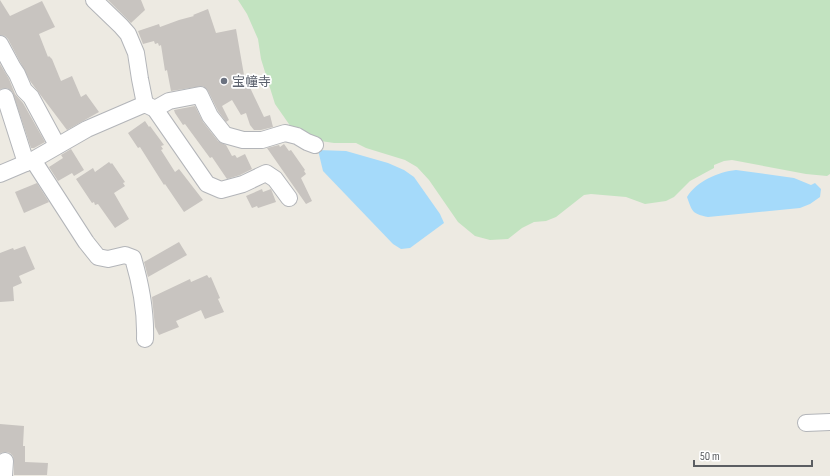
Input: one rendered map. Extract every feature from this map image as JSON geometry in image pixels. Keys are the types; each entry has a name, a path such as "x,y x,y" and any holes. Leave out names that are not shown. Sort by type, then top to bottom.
{"street":[{"path":"94,0 128,34 136,53 140,79 150,106 207,184 221,190 243,184 266,173 275,179 289,198"},
{"path":"0,44 12,68 18,74 24,90 31,97 57,145"},
{"path":"0,174 30,162 87,129 169,100 200,95 210,116 225,135 243,140 262,140 284,133 297,136 314,145"},
{"path":"5,97 30,162 86,242 98,257 108,259 125,255 133,258 146,318 145,339"},
{"path":"806,423 830,422"}],"green space":[{"path":"238,0 830,0 830,174 827,176 806,174 732,160 724,161 714,165 714,168 690,181 674,197 666,201 645,204 626,197 591,194 584,195 556,217 546,221 534,222 522,228 508,239 490,240 475,236 458,222 429,180 417,167 405,160 366,148 356,143 334,143 314,140 291,127 275,104 261,59 258,39 247,14"}],"water":[{"path":"318,150 346,151 388,163 404,170 414,177 440,214 444,223 410,248 401,249 393,244 323,171"},
{"path":"736,170 794,178 811,185 815,183 821,189 820,197 810,204 800,208 708,217 699,215 693,211 687,197 696,186 715,175"}],"building":[{"path":"0,0 10,16 42,1 55,27 39,34 48,57 49,56 52,59 61,81 72,76 81,97 86,94 99,112 67,130 30,81 8,39 5,36 0,35"},
{"path":"108,0 141,0 145,10 131,23"},
{"path":"208,9 216,33 236,29 244,75 264,117 270,115 273,127 254,130 250,125 246,113 241,115 232,100 222,106 229,120 226,122 218,111 208,91 203,86 171,91 167,70 165,71 161,45 159,46 158,43 155,44 154,41 143,44 138,31 159,24 160,27 194,16 193,15"},
{"path":"0,64 9,79 15,94 23,103 45,142 34,148 31,148 12,91 7,88 0,89"},
{"path":"195,106 203,122 218,141 226,145 232,156 235,155 237,158 245,154 252,169 227,179 212,157 210,158 185,124 183,125 174,110"},
{"path":"145,121 164,145 161,146 163,149 161,150 175,172 179,169 203,200 184,212 165,184 164,185 140,147 138,148 128,133"},
{"path":"284,144 289,151 291,150 305,170 304,171 306,174 301,178 312,201 306,204 267,148 279,145 280,147"},
{"path":"71,149 84,170 74,176 72,173 58,181 49,167 63,158 61,155"},
{"path":"109,162 111,164 112,163 125,182 123,183 125,186 114,193 129,219 115,228 98,204 95,205 94,202 92,203 76,179 93,168 95,172"},
{"path":"37,183 49,202 24,213 15,192"},
{"path":"262,189 263,192 271,189 276,202 258,208 257,206 252,208 246,196"},
{"path":"179,242 187,255 148,277 144,262"},
{"path":"25,246 35,269 19,276 22,283 13,287 14,301 0,302 0,253 13,248 14,250"},
{"path":"207,275 209,278 211,277 224,312 205,319 201,310 176,321 179,327 159,335 155,327 152,297 190,279 191,282"},
{"path":"0,424 24,426 23,446 25,446 25,462 48,463 47,475 14,475 13,456 6,452 0,453"}],"place":[{"name":"宝幢寺","path":"224,81"}]}
